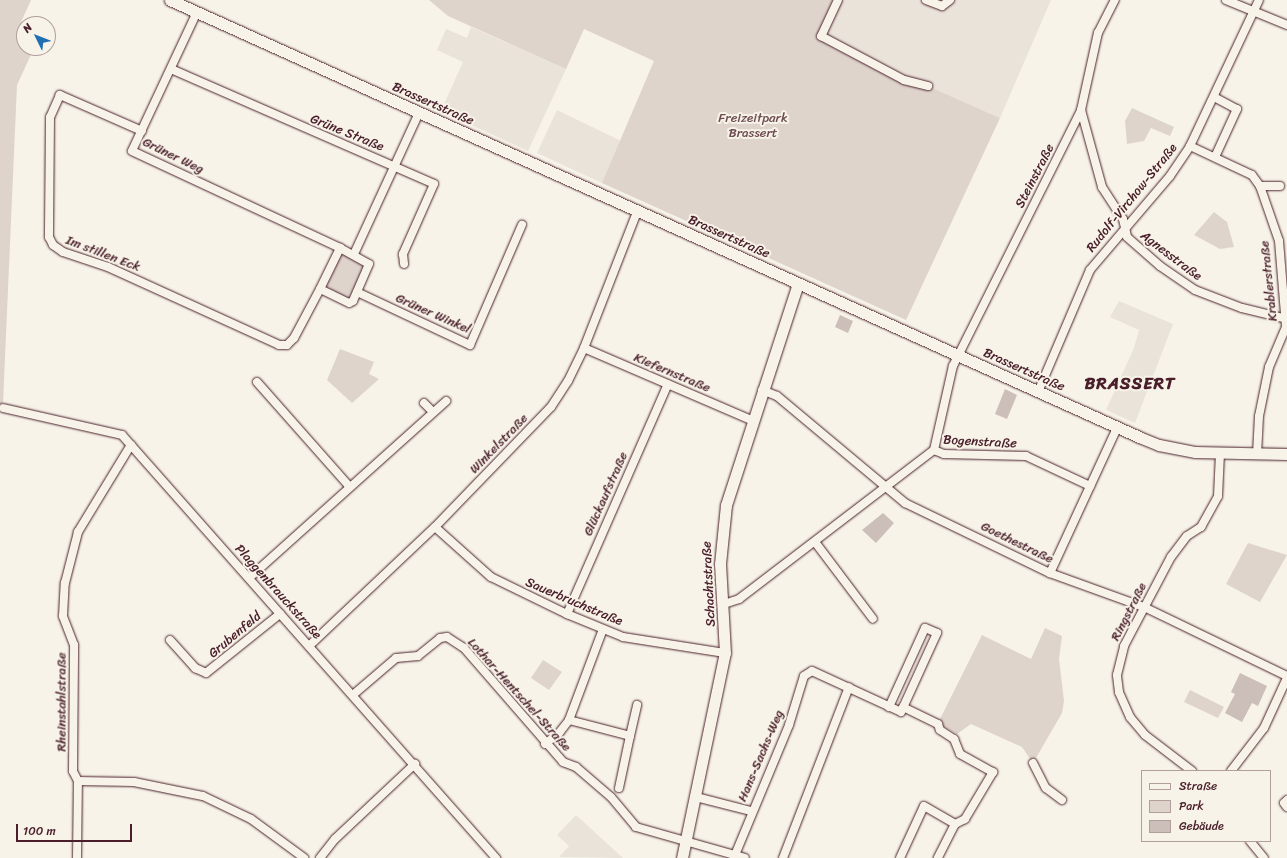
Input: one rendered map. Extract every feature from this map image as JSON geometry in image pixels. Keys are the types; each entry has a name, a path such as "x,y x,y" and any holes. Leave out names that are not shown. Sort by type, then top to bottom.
{"main road":[{"name":"Brassertstraße","path":"170,0 1117,428 1159,445 1195,452 1287,454"},
{"name":"Schachtstraße","path":"682,858 725,653 724,604 720,564 726,505 751,420 798,283"}],"street":[{"path":"838,0 821,36 904,80 928,86"},
{"path":"926,0 942,6 950,0"},
{"name":"Steinstraße","path":"958,357 1081,110 1098,33 1116,0"},
{"path":"1226,0 1287,25"},
{"name":"Rudolf-Virchow-Straße","path":"1038,392 1090,270 1170,176 1190,146 1259,0"},
{"name":"Grüner Weg","path":"196,12 132,151 354,254 369,264 357,292"},
{"name":"Grüne Straße","path":"171,69 434,184 403,254 404,264"},
{"name":"Im stillen Eck","path":"142,131 60,95 50,117 49,237 52,245 63,252 115,270 279,345 287,344 294,338 320,289"},
{"path":"1214,97 1237,110 1215,157"},
{"name":"Agnesstraße","path":"1081,110 1100,181 1110,204 1123,219 1127,237 1160,266 1196,290 1242,308 1286,319"},
{"path":"354,254 419,113"},
{"name":"Krablerstraße","path":"1190,146 1252,175 1260,186 1279,242 1286,328 1269,367 1264,391 1256,453"},
{"path":"1260,186 1284,188"},
{"name":"Winkelstraße","path":"309,646 435,528 551,407 568,381 584,348 637,212"},
{"name":"Grüner Winkel","path":"357,292 470,345 522,225"},
{"path":"340,248 320,289 349,303 357,292"},
{"name":"Kiefernstraße","path":"584,348 751,420"},
{"name":"Bogenstraße","path":"724,604 739,599 887,489 934,450 953,366 958,357"},
{"path":"257,382 350,486"},
{"name":"Glückaufstraße","path":"567,614 668,384"},
{"name":"Goethestraße","path":"762,390 777,396 905,503 1050,573 1144,606 1287,677"},
{"path":"249,578 432,411 446,401"},
{"path":"424,403 432,411"},
{"name":"Plaggenbrauckstraße","path":"3,408 122,435 280,614 354,694 496,858"},
{"path":"1050,573 1117,428"},
{"name":"Rheinstahlstraße","path":"77,858 78,782 73,771 74,644 63,616 65,583 78,532 131,444"},
{"name":"Bogenstraße","path":"934,450 944,454 1026,456 1090,486"},
{"name":"Ringstraße","path":"1191,770 1145,735 1130,717 1119,692 1117,675 1124,646 1171,557 1187,536 1201,527 1218,496 1220,453"},
{"name":"Sauerbruchstraße","path":"435,528 491,576 567,614 623,636 725,653"},
{"path":"815,542 873,619"},
{"name":"Grubenfeld","path":"170,640 195,668 206,673 280,614"},
{"path":"889,707 925,628 937,633 902,710"},
{"path":"545,744 559,733 569,720 603,629"},
{"name":"Lothar-Hentschel-Straße","path":"354,694 399,657 418,656 440,638 447,637 464,648 545,744 563,762 576,767 612,798 636,827 686,839 745,858"},
{"name":"Hans-Sachs-Weg","path":"734,855 751,811 789,725 802,679 812,671 849,687"},
{"path":"1232,770 1264,728 1287,677"},
{"path":"783,858 849,687 889,707 902,710 938,724 940,730 954,739 960,754 993,772 965,819 955,824 938,858"},
{"path":"619,788 637,705"},
{"path":"569,720 630,736"},
{"path":"1033,763 1046,788 1062,800"},
{"path":"320,858 335,839 415,764"},
{"path":"78,782 134,782 203,796 251,819 304,858"},
{"path":"696,797 751,811"},
{"path":"1287,800 1284,803 1287,807"},
{"path":"900,858 924,806 955,824"},
{"path":"1251,842 1264,858"}],"shaded area":[{"path":"833,0 1051,0 1000,118 928,86 904,80 821,36 838,2"},
{"path":"471,27 566,69 528,151 441,111 463,62 437,50 446,29 467,38"},
{"path":"557,110 621,141 602,183 537,153"},
{"path":"1119,301 1173,324 1135,423 1106,410 1134,348 1139,330 1110,317"},
{"path":"576,815 623,858 559,857 569,846 557,835"}],"green space":[{"path":"0,0 31,0 24,16 16,16 16,56 30,56 17,85 3,403 0,406"},
{"name":"Freizeitpark Brassert","path":"429,0 833,0 838,2 821,36 904,80 928,86 1000,118 906,320 602,183 654,61 584,29 566,69 448,16"},
{"path":"1132,108 1174,127 1170,136 1151,128 1144,141 1127,144 1125,121"},
{"path":"1214,212 1227,222 1234,247 1220,249 1194,235"},
{"path":"344,252 366,266 348,300 325,290 324,286 339,254"},
{"path":"340,349 374,362 369,374 379,379 352,403 327,380"},
{"path":"1248,543 1287,555 1260,602 1226,584"},
{"path":"1045,628 1062,636 1059,659 1064,701 1062,713 1033,763 1022,747 971,724 957,734 938,723 982,635 1031,659"},
{"path":"543,660 562,672 549,690 531,678"},
{"path":"1190,690 1224,707 1218,718 1184,702"}],"building":[{"path":"840,315 853,321 848,333 835,327"},
{"path":"1005,389 1017,395 1007,419 995,414"},
{"path":"883,513 894,523 876,543 862,530"},
{"path":"1240,673 1267,686 1258,706 1252,703 1242,722 1225,713 1235,694 1231,692"}],"district":[{"name":"BRASSERT","path":"1130,384"}]}
